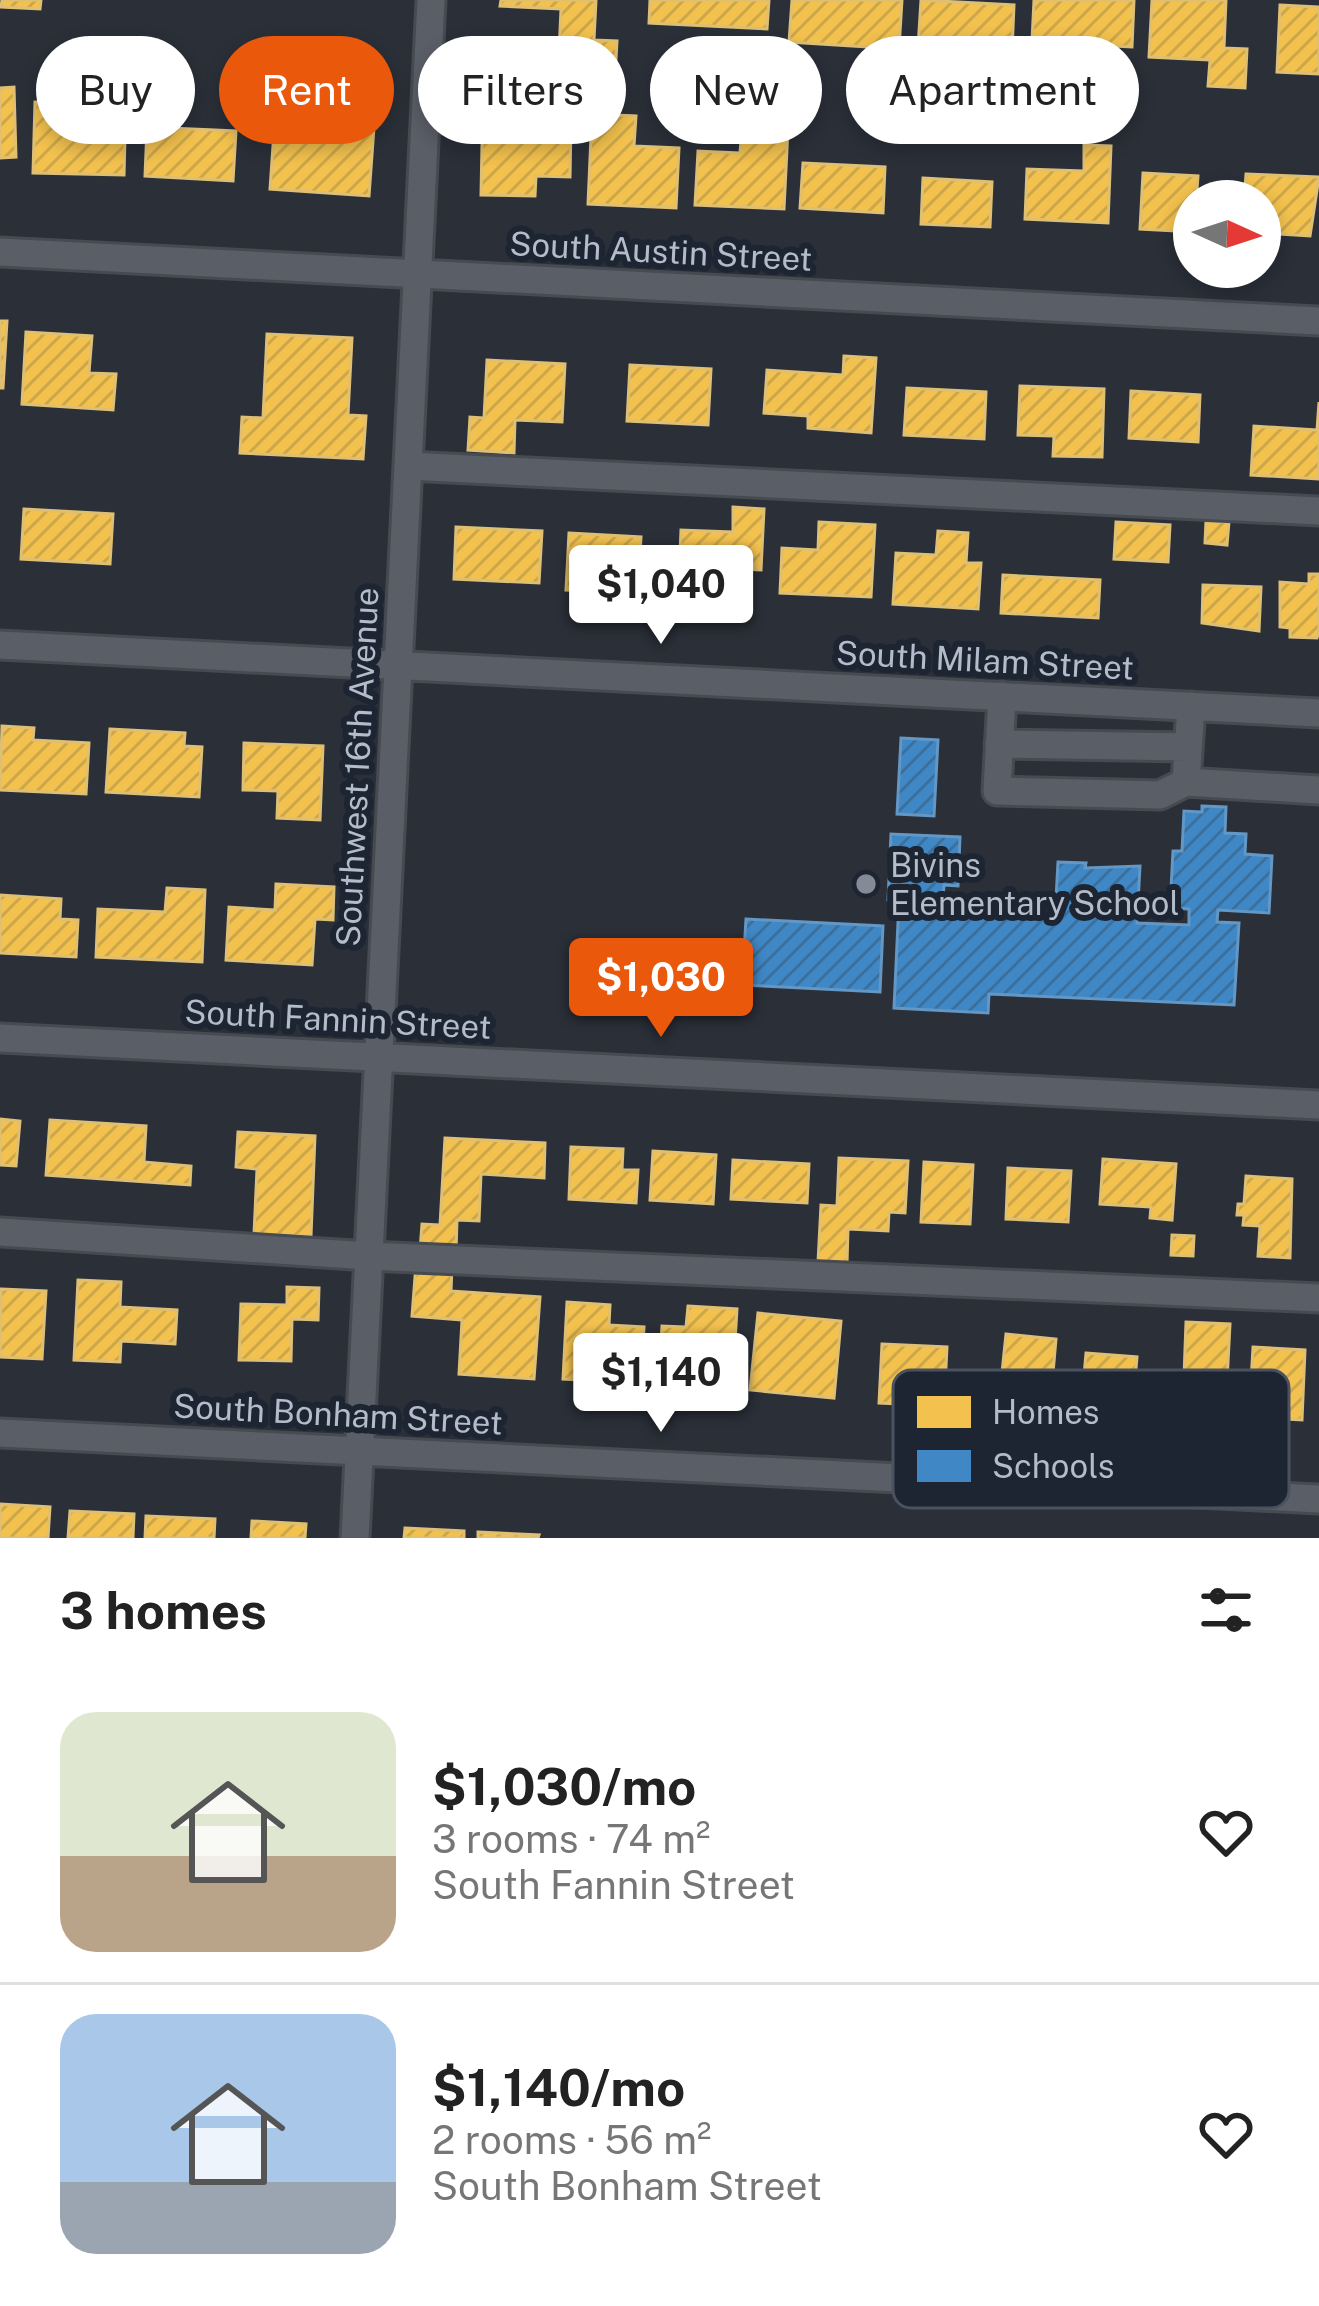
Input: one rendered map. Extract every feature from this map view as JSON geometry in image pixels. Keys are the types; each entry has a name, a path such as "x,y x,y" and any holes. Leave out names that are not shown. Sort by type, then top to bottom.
{"street":[{"name":"Southwest 16th Avenue","path":"355,1538 431,0"},
{"name":"South Austin Street","path":"0,252 1319,321"},
{"path":"408,466 1319,512"},
{"name":"South Milam Street","path":"0,645 1319,713"},
{"path":"1002,697 997,791 1160,795 1186,782 1319,790"},
{"path":"1186,782 1191,706"},
{"path":"999,744 1188,747"},
{"name":"South Fannin Street","path":"0,1038 1319,1105"},
{"path":"0,1232 368,1256 1319,1298"},
{"name":"South Bonham Street","path":"0,1433 893,1478"},
{"name":"South Bonham Street","path":"1289,1498 1319,1499"}],"building: Homes":[{"path":"2,0 41,0 40,9 1,7"},
{"path":"501,0 596,0 594,36 560,36 561,9 500,6"},
{"path":"650,0 769,0 767,29 649,23"},
{"path":"792,0 902,0 900,36 846,36 846,46 822,44 822,36 789,36"},
{"path":"921,0 1014,5 1013,36 919,36"},
{"path":"1034,0 1134,0 1132,36 1032,36"},
{"path":"1152,0 1226,0 1224,48 1247,49 1245,88 1208,86 1210,60 1149,57"},
{"path":"1280,5 1319,7 1319,74 1277,72"},
{"path":"14,87 16,157 0,158 0,88"},
{"path":"35,102 36,144 125,144 124,175 33,173"},
{"path":"626,116 636,116 634,146 679,148 676,208 588,204 591,144 626,144"},
{"path":"195,129 219,130 219,144 235,144 233,181 145,176 146,144 195,144"},
{"path":"273,144 373,144 369,196 270,189"},
{"path":"482,144 571,144 570,177 536,176 535,196 481,195"},
{"path":"741,144 787,144 784,209 695,205 698,151 740,153"},
{"path":"1084,145 1111,146 1108,223 1025,219 1027,169 1084,171"},
{"path":"803,163 885,167 883,213 800,208"},
{"path":"1143,173 1198,176 1198,180 1173,180 1173,231 1140,229"},
{"path":"1246,174 1319,177 1310,236 1281,234 1281,180 1246,180"},
{"path":"923,178 992,182 990,227 921,224"},
{"path":"0,321 7,321 3,388 0,388"},
{"path":"26,332 92,336 89,373 116,374 113,410 22,404"},
{"path":"267,334 352,338 348,415 366,416 363,459 240,453 242,417 263,418"},
{"path":"844,356 876,358 871,433 808,428 808,416 764,413 767,370 843,375"},
{"path":"487,360 565,364 562,422 515,420 514,453 468,450 470,417 484,418"},
{"path":"630,365 711,369 708,425 627,421"},
{"path":"1020,386 1104,389 1102,457 1053,456 1054,436 1018,435"},
{"path":"907,388 986,392 984,439 904,435"},
{"path":"1131,391 1200,395 1198,442 1129,438"},
{"path":"1319,402 1319,479 1251,475 1254,426 1317,430"},
{"path":"733,507 764,509 761,570 737,569 735,600 678,598 681,530 733,532"},
{"path":"24,509 113,514 110,564 21,559"},
{"path":"1206,521 1229,522 1227,545 1205,543"},
{"path":"819,522 875,525 871,597 780,593 782,548 818,550"},
{"path":"1116,522 1170,525 1168,562 1114,559"},
{"path":"456,527 542,531 539,583 454,579"},
{"path":"938,531 968,533 966,563 981,563 978,609 893,604 896,553 936,555"},
{"path":"569,533 641,537 638,593 566,590"},
{"path":"1309,574 1319,574 1317,638 1290,637 1290,628 1280,627 1280,582 1309,584"},
{"path":"1003,575 1100,580 1098,618 1001,613"},
{"path":"1203,585 1261,587 1259,631 1202,623"},
{"path":"2,726 34,728 33,740 89,743 86,794 0,790"},
{"path":"110,729 185,733 184,746 202,747 199,797 106,792"},
{"path":"244,743 323,746 320,820 277,818 278,791 243,790"},
{"path":"276,884 334,887 333,920 315,919 312,965 226,960 229,907 275,910"},
{"path":"167,888 205,890 202,962 96,957 98,909 165,912"},
{"path":"0,895 61,899 60,919 78,920 76,957 0,953"},
{"path":"0,1119 20,1121 16,1166 0,1165"},
{"path":"50,1120 146,1126 144,1162 191,1166 190,1185 46,1175"},
{"path":"238,1132 315,1136 311,1236 254,1234 257,1169 236,1167"},
{"path":"445,1138 545,1143 544,1178 481,1174 479,1221 457,1220 456,1252 420,1250 422,1224 440,1225"},
{"path":"571,1147 623,1149 622,1170 638,1170 636,1203 569,1199"},
{"path":"653,1151 716,1155 713,1204 650,1200"},
{"path":"839,1158 908,1161 905,1213 889,1212 888,1231 848,1229 847,1263 818,1262 821,1205 837,1206"},
{"path":"1103,1159 1176,1164 1172,1220 1150,1218 1151,1207 1100,1204"},
{"path":"733,1160 809,1164 807,1203 731,1199"},
{"path":"924,1162 973,1165 970,1224 921,1222"},
{"path":"1008,1168 1071,1171 1068,1222 1006,1219"},
{"path":"1246,1176 1292,1179 1290,1258 1258,1256 1260,1226 1243,1225 1244,1215 1237,1215 1238,1204 1244,1204"},
{"path":"1172,1235 1194,1236 1193,1256 1171,1255"},
{"path":"416,1264 452,1267 451,1291 540,1297 534,1379 459,1374 462,1320 412,1316"},
{"path":"78,1280 121,1282 120,1307 177,1310 175,1344 121,1341 120,1362 74,1360"},
{"path":"287,1287 319,1288 318,1320 292,1319 291,1361 239,1360 241,1304 287,1305"},
{"path":"1,1289 46,1291 42,1359 0,1357"},
{"path":"567,1302 610,1305 609,1325 644,1327 641,1383 563,1379"},
{"path":"688,1306 737,1309 732,1392 658,1388 662,1326 686,1327"},
{"path":"758,1313 841,1321 834,1398 750,1390"},
{"path":"1186,1322 1230,1324 1228,1370 1184,1370"},
{"path":"1006,1334 1056,1339 1053,1370 1002,1370"},
{"path":"882,1344 947,1347 946,1370 893,1370 893,1404 879,1403"},
{"path":"1253,1347 1305,1350 1302,1420 1289,1419 1289,1370 1252,1370"},
{"path":"1086,1353 1137,1357 1136,1370 1085,1370"},
{"path":"0,1504 50,1507 48,1538 0,1538"},
{"path":"70,1511 134,1514 133,1538 68,1538"},
{"path":"146,1516 215,1519 214,1538 145,1538"},
{"path":"252,1521 306,1524 305,1538 251,1538"},
{"path":"405,1528 464,1531 464,1538 404,1538"},
{"path":"478,1532 539,1535 478,1538"}],"building: Schools":[{"path":"901,738 938,740 934,816 897,814"},
{"path":"1202,806 1226,807 1225,833 1246,834 1245,854 1272,856 1269,913 1218,910 1217,922 1239,923 1234,1005 989,994 988,1013 894,1008 899,901 888,900 891,834 960,837 958,886 944,885 943,898 994,901 993,914 1055,917 1058,862 1086,863 1085,868 1140,866 1137,923 1189,925 1189,909 1170,908 1173,851 1182,851 1184,811 1202,812"},
{"path":"746,919 883,926 880,992 742,985"}],"place":[{"name":"Bivins Elementary School","path":"866,884"}]}
